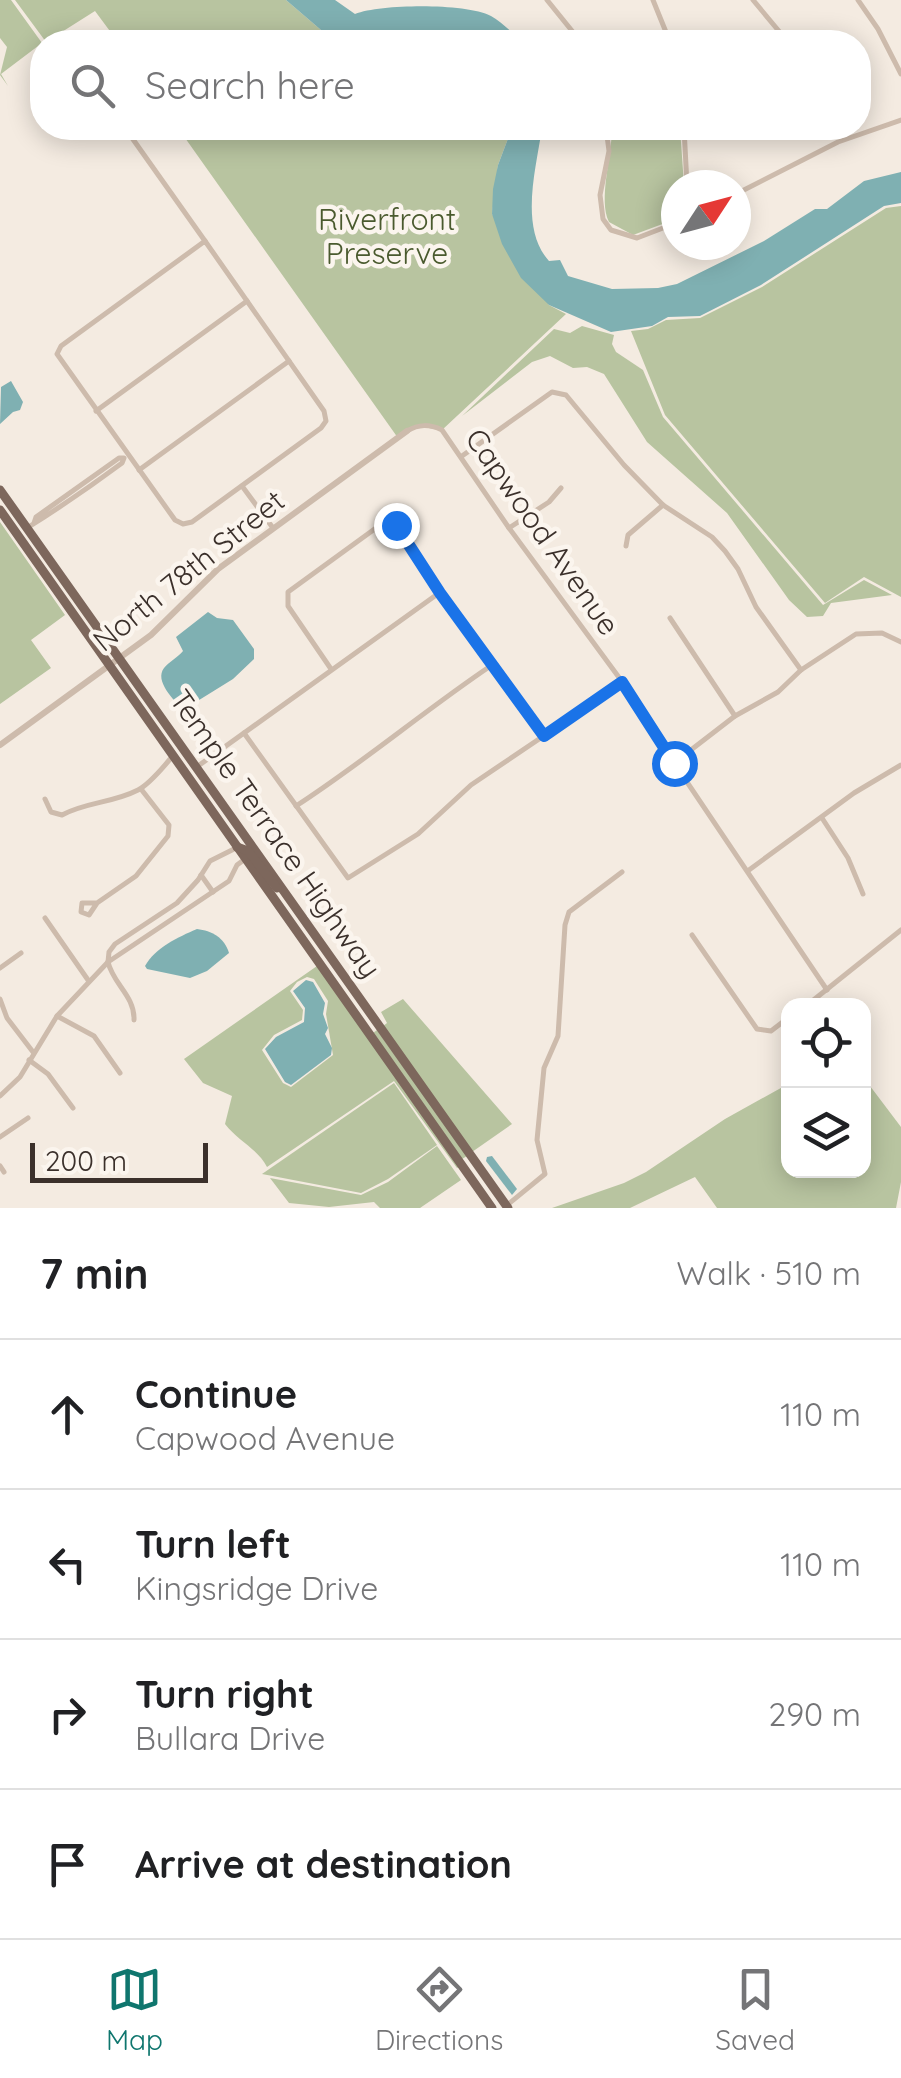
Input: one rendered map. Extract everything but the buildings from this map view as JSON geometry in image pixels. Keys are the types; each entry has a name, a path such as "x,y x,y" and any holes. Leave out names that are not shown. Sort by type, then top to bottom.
{"main road":[{"name":"Temple Terrace Highway","path":"0,490 30,525 507,1207"},
{"path":"0,502 18,525 30,525"},
{"name":"Temple Terrace Highway","path":"0,510 492,1208"},
{"path":"187,773 198,766"},
{"path":"237,847 245,848 270,882 287,896"},
{"path":"342,995 351,988"},
{"path":"461,1164 471,1156"}],"street":[{"path":"546,0 570,30"},
{"path":"653,0 665,30"},
{"path":"753,0 778,30"},
{"path":"858,0 901,74"},
{"path":"871,130 901,120"},
{"path":"132,140 247,301 324,411 324,425 192,522 179,522 126,456 58,358 58,350 204,242"},
{"path":"608,140 600,194 602,219 611,230 637,238 661,229"},
{"path":"685,140 687,170"},
{"path":"751,186 844,140"},
{"path":"96,411 247,301"},
{"path":"139,470 289,361"},
{"path":"462,456 552,392 566,395 624,465 663,504 726,551 756,607 801,670"},
{"name":"Capwood Avenue","path":"407,431 431,425 442,430 462,456 509,528 622,682 828,990"},
{"name":"North 78th Street","path":"0,745 151,635 218,569 407,431"},
{"path":"30,525 122,463 126,456"},
{"path":"242,486 273,529"},
{"path":"509,528 549,502 561,488"},
{"path":"626,546 628,535 663,504"},
{"path":"331,669 288,606 288,592 387,520 396,525 440,593 544,736"},
{"path":"198,766 440,593"},
{"path":"670,618 735,716"},
{"path":"674,763 735,716 778,692 801,670 856,634 882,633 901,642"},
{"path":"296,806 365,761 416,716 492,665"},
{"path":"244,733 348,878 418,834 471,785 622,682"},
{"path":"45,799 51,812 62,815 80,805 110,801 141,788 174,755"},
{"path":"749,870 901,765"},
{"path":"97,902 136,876 168,836 169,824 141,788"},
{"path":"822,818 848,858 863,894"},
{"path":"134,1020 130,1000 110,972 109,952 177,903 210,861 237,847"},
{"path":"0,1096 20,1078 57,1016 88,980 108,962 229,881 246,859"},
{"path":"507,1207 545,1174 537,1140 544,1068 558,1036 569,912 622,872"},
{"path":"201,875 213,892"},
{"path":"45,918 88,980"},
{"path":"817,998 901,930"},
{"path":"692,935 757,1028 770,1031 781,1023"},
{"path":"0,968 21,953"},
{"path":"0,999 7,1018 33,1052"},
{"path":"57,1016 94,1036 120,1074"},
{"path":"28,1060 48,1074 73,1108"},
{"path":"0,1137 28,1118"}],"green space":[{"path":"0,0 11,0 33,30 30,52 1,74 8,86 0,75 7,47 0,38"},
{"path":"15,0 286,0 321,30 109,30 95,11 65,30 37,30"},
{"name":"Riverfront Preserve","path":"187,140 507,140 498,165 492,214 549,305 566,314 442,430 416,426 398,438"},
{"path":"611,140 681,140 683,170 661,170 661,225 633,235 609,222 606,213"},
{"path":"901,206 901,597 864,577 825,603 665,415 631,331 648,329 666,320 700,318 762,287 886,208"},
{"path":"582,326 614,335 612,344 616,352 643,370 663,417 823,605 864,580 892,595 831,603 823,616 807,617 789,600 727,513 647,442 604,374 587,367 573,368 550,356 532,362 462,416 554,329 570,333"},
{"path":"0,522 65,615 31,640 51,668 0,704"},
{"path":"317,966 459,1167 394,1081 267,1167 225,1124 232,1096 203,1083 184,1059","holes":["307,977 314,979 328,1001 326,1014 333,1055 291,1087 283,1083 262,1050 274,1035 302,1020 303,1010 290,991 297,982"]},
{"path":"403,999 512,1124 472,1152 383,1026 387,1023 381,1012"},
{"path":"377,1030 467,1156 462,1159 373,1033"},
{"path":"394,1083 437,1145 388,1179 361,1193 262,1174"},
{"path":"871,1087 901,1127 901,1182 896,1208 717,1208 695,1177 630,1208 552,1208 646,1172 725,1119 781,1088 781,1178 871,1178"},
{"path":"437,1146 461,1180 420,1208 380,1208 374,1202 329,1207 289,1203 270,1178 361,1195 388,1182"}],"water":[{"path":"286,0 335,0 355,14 403,7 463,9 491,16 509,30 321,30"},
{"path":"507,140 540,140 532,215 534,232 549,261 560,260 568,276 612,289 658,288 677,284 726,260 751,260 751,247 815,209 827,209 864,181 901,172 901,203 884,206 761,285 700,316 668,317 652,326 611,332 549,305 521,278 502,244 492,214 493,189"},
{"path":"11,381 23,402 20,410 0,424 1,387"},
{"path":"208,612 233,620 254,649 254,659 233,679 183,710 166,690 162,673 183,651 176,637"},
{"path":"197,929 217,936 229,953 207,971 190,978 147,969 149,960 161,948"},
{"path":"306,980 313,982 325,1003 325,1034 331,1055 291,1085 285,1082 265,1049 276,1037 304,1022 305,1008 293,991"},
{"path":"492,1156 517,1189 512,1195 486,1161"}],"route":[{"path":"396,525 440,593 544,736 622,682 674,763"}]}
